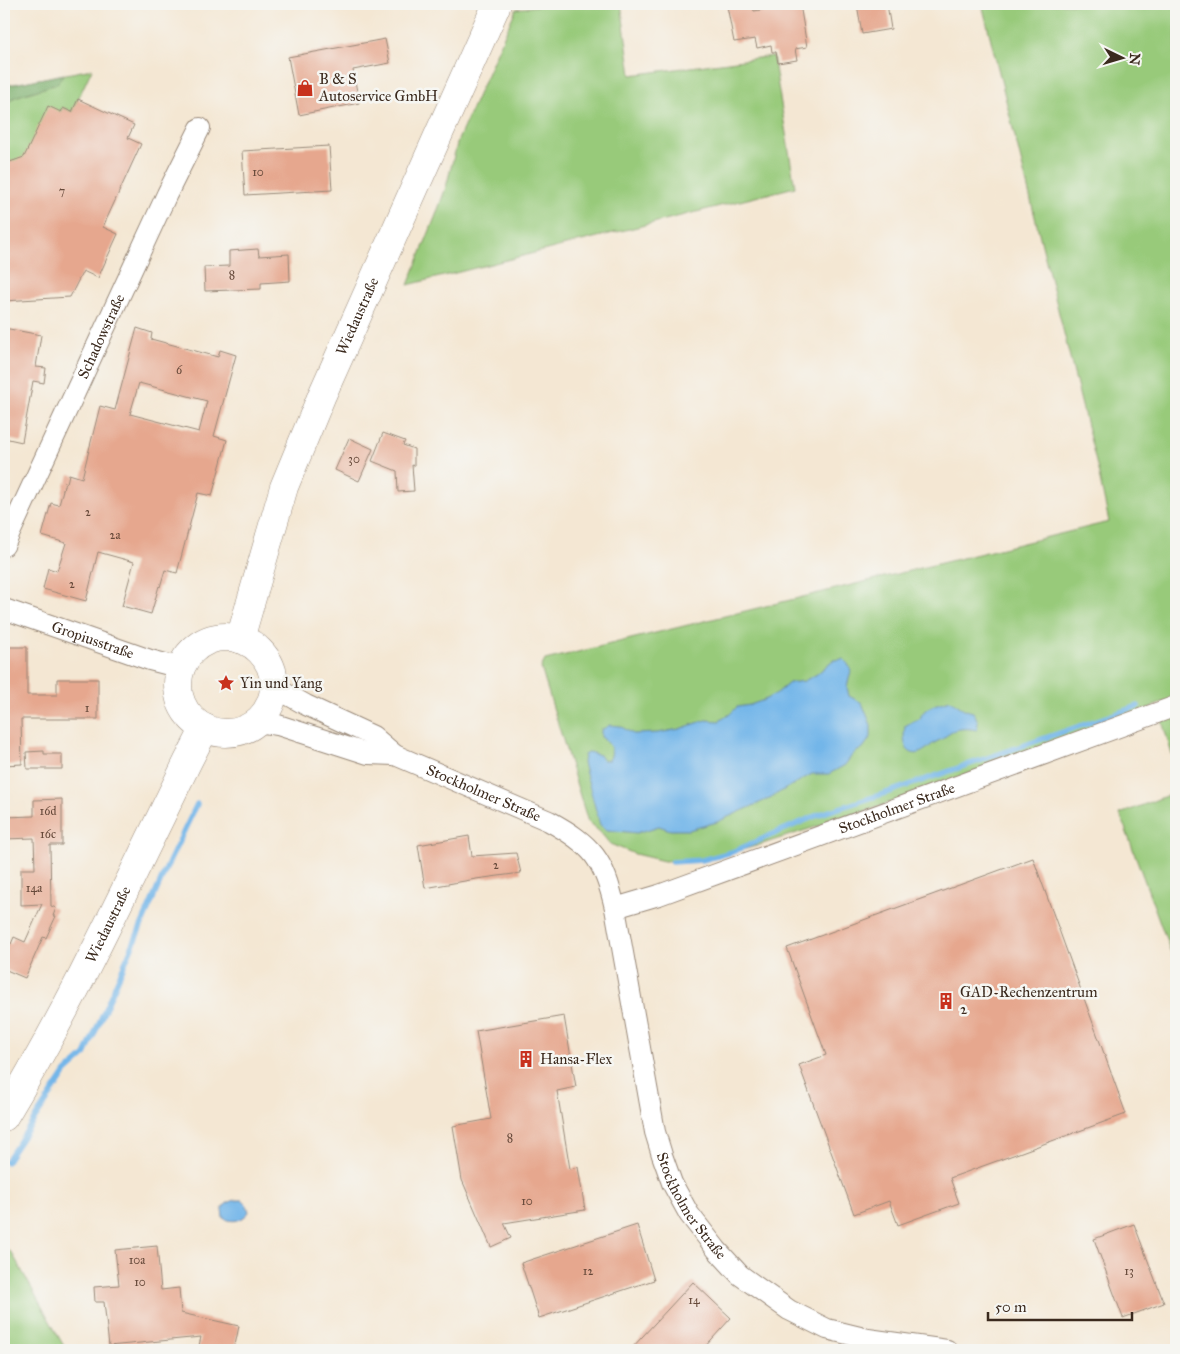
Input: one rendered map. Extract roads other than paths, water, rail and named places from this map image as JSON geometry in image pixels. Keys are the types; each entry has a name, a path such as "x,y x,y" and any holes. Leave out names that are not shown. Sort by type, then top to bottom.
{"main road":[{"name":"Wiedaustraße","path":"240,639 284,487 326,386 498,4"},
{"path":"226,637 240,639 254,646 265,657 272,671 274,686 271,702 265,713 248,728 237,732 221,732 205,728 194,720 185,709 180,696 178,682 181,668 188,656 199,646 212,639 226,637"},
{"name":"Wiedaustraße","path":"4,1117 88,965 205,728"}],"street":[{"name":"Schadowstraße","path":"4,546 167,194 200,128"},
{"name":"Gropiusstraße","path":"4,609 150,660 181,668"},
{"name":"Stockholmer Straße","path":"274,686 306,705 373,736 395,755 549,821 587,846 604,871 610,887 655,1132 672,1183 689,1214 717,1250 740,1275 789,1310 828,1329 868,1339 947,1350"},
{"name":"Stockholmer Straße","path":"615,908 659,895 1176,706"},
{"name":"Stockholmer Straße","path":"257,722 278,725 368,754 395,755"}],"water":[{"path":"843,659 851,671 847,687 849,696 862,703 871,725 871,737 863,748 853,754 845,765 829,774 812,774 766,800 717,822 689,830 670,830 659,826 637,833 607,830 600,825 583,763 584,755 589,752 599,755 603,760 609,760 611,757 609,744 601,737 601,730 610,725 620,726 633,734 658,733 679,729 706,720 719,721 737,707 764,700 777,693 789,683 804,681 817,674 833,660"},
{"path":"950,700 963,709 973,712 977,720 977,730 963,729 953,731 917,754 910,752 905,743 905,726 920,719 928,708"},
{"path":"235,1200 242,1200 247,1205 249,1212 237,1220 223,1218 222,1211 224,1206"}],"waterway":[{"path":"672,862 702,860 732,852 820,814 1138,706"},
{"path":"6,1162 66,1072 85,1055 169,862 197,804"}],"place":[{"name":"B & S Autoservice GmbH","path":"305,88"},
{"name":"Yin und Yang","path":"226,683"},
{"name":"GAD-Rechenzentrum 2","path":"946,1001"},
{"name":"Hansa-Flex","path":"526,1059"}]}
